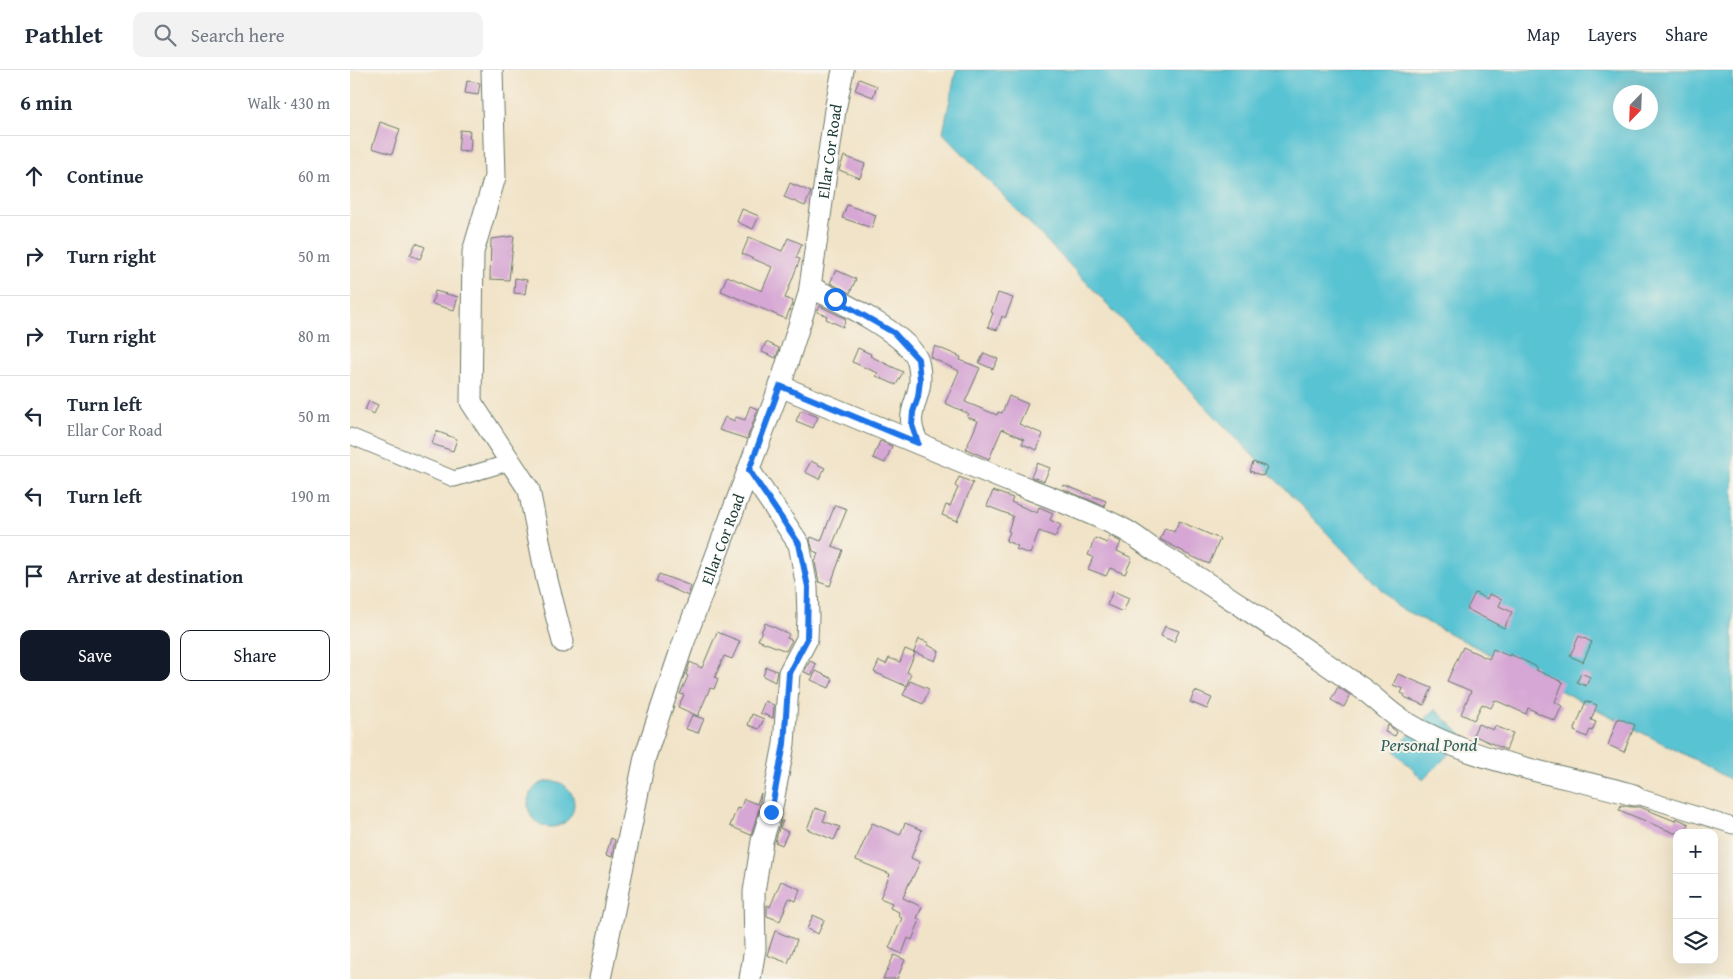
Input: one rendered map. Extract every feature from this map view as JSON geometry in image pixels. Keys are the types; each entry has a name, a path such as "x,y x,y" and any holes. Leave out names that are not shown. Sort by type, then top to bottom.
{"street":[{"path":"492,70 495,177 473,252 471,402 529,490 547,580 563,642"},
{"name":"Ellar Cor Road","path":"600,979 646,757 683,644 780,386 809,294 835,110 843,70"},
{"path":"818,291 894,333 918,359 920,380 912,425 918,443"},
{"path":"780,386 1049,496 1127,531 1261,618 1366,692 1400,719 1433,736 1491,759 1591,782 1733,826"},
{"path":"350,436 454,479 511,462"},
{"path":"749,470 799,544 808,587 807,639 789,673 784,744 771,812 762,841 754,892 755,949 750,979"}],"water":[{"path":"956,70 1733,70 1733,781 1398,607 943,133"},
{"name":"Personal Pond","path":"1435,709 1465,738 1423,780 1394,751"},
{"path":"551,781 564,785 570,791 574,804 570,817 564,823 551,827 538,823 532,817 528,804 532,791 538,785"}],"building":[{"path":"859,79 877,86 873,97 855,90"},
{"path":"467,81 480,83 478,95 465,93"},
{"path":"380,122 400,129 392,154 372,148"},
{"path":"460,130 470,131 470,152 458,151"},
{"path":"844,156 865,164 860,178 839,170"},
{"path":"790,183 811,192 805,206 784,197"},
{"path":"847,205 876,215 872,228 842,218"},
{"path":"742,209 759,216 753,229 737,222"},
{"path":"514,236 509,280 490,279 491,239"},
{"path":"749,237 782,251 788,238 802,244 796,258 800,259 785,298 793,301 786,319 721,291 727,276 762,291 772,267 742,254"},
{"path":"416,243 425,247 420,259 410,255"},
{"path":"836,270 856,279 850,293 830,283"},
{"path":"515,278 527,280 525,294 514,293"},
{"path":"435,291 458,297 454,310 432,304"},
{"path":"998,293 1013,298 1005,318 1002,316 997,330 988,327"},
{"path":"820,306 846,319 843,327 826,319 827,316 817,312"},
{"path":"766,342 779,348 776,358 762,352"},
{"path":"935,346 961,357 960,360 980,368 965,402 997,415 998,412 1002,413 1009,396 1028,404 1019,424 1043,434 1037,450 1022,444 1024,439 1002,429 989,459 966,449 978,421 967,417 969,414 945,403 959,371 930,357"},
{"path":"858,348 903,372 896,385 876,376 878,373 852,362"},
{"path":"984,353 998,359 993,369 979,363"},
{"path":"369,401 378,405 374,414 365,410"},
{"path":"750,406 758,409 747,439 719,430 725,417 735,421 736,417 745,420"},
{"path":"801,410 818,417 813,428 796,421"},
{"path":"436,431 457,439 453,451 432,444"},
{"path":"880,441 892,446 885,463 873,458"},
{"path":"811,461 825,468 819,479 805,472"},
{"path":"1253,462 1267,467 1263,476 1250,471"},
{"path":"1037,463 1050,468 1044,481 1031,477"},
{"path":"959,477 973,483 957,521 942,515 946,505 950,506 958,488 955,486"},
{"path":"1064,485 1106,501 1104,506 1063,489"},
{"path":"993,491 1013,498 1011,502 1037,513 1039,507 1053,513 1050,520 1061,525 1055,537 1039,531 1030,554 1016,549 1018,546 1006,541 1013,516 987,506"},
{"path":"835,505 847,509 832,546 843,550 830,586 819,582 815,562 818,553 813,551 810,540 811,537 821,541"},
{"path":"1179,521 1220,539 1209,564 1184,553 1160,539 1165,528 1174,532"},
{"path":"1110,536 1121,542 1117,551 1132,558 1125,574 1110,568 1106,576 1088,569 1093,557 1088,555 1095,538 1107,543"},
{"path":"659,574 691,586 688,596 656,581"},
{"path":"1113,591 1129,598 1123,612 1107,605"},
{"path":"1475,593 1487,599 1489,594 1502,599 1499,606 1512,612 1504,628 1467,609"},
{"path":"765,623 789,634 787,638 792,640 786,651 758,640"},
{"path":"1165,626 1179,631 1174,642 1161,636"},
{"path":"717,632 740,641 732,659 724,656 715,677 718,679 714,689 710,688 698,716 678,707 684,695 680,694 688,676 686,675 690,662 702,668"},
{"path":"1579,636 1592,642 1583,662 1570,656"},
{"path":"919,639 929,643 928,645 939,651 935,661 914,652"},
{"path":"1463,647 1489,659 1493,649 1509,656 1510,654 1537,667 1536,670 1563,682 1555,702 1562,706 1555,721 1528,708 1526,714 1495,700 1491,708 1482,704 1474,720 1461,714 1471,691 1447,681"},
{"path":"905,649 915,653 907,672 911,674 906,686 874,672 879,661 886,664 889,658 900,662"},
{"path":"810,661 816,664 812,675 804,672"},
{"path":"766,667 777,671 775,682 763,676"},
{"path":"816,671 833,679 829,688 811,680"},
{"path":"1581,673 1590,677 1586,686 1577,682"},
{"path":"1398,674 1432,688 1424,705 1404,697 1405,695 1401,693 1403,689 1393,685"},
{"path":"910,681 929,689 923,704 903,695"},
{"path":"1338,687 1350,695 1344,707 1331,700"},
{"path":"1195,691 1212,698 1207,709 1190,702"},
{"path":"765,701 774,705 773,718 760,713"},
{"path":"1586,701 1597,705 1591,720 1596,722 1587,737 1574,731"},
{"path":"752,714 764,719 759,729 748,725"},
{"path":"692,715 704,719 698,733 686,729"},
{"path":"1618,718 1635,725 1624,752 1608,745"},
{"path":"1478,724 1493,730 1495,726 1513,733 1506,750 1473,735"},
{"path":"1388,725 1397,732 1395,736 1385,732"},
{"path":"761,793 759,809 751,835 730,826 737,808 740,809 744,799 757,804"},
{"path":"1621,805 1640,807 1675,821 1676,818 1689,824 1687,829 1673,829 1673,833 1619,810"},
{"path":"815,808 827,812 823,821 840,827 834,840 807,829"},
{"path":"781,821 783,821 780,828 788,832 782,845 775,842"},
{"path":"872,823 900,835 905,823 922,830 911,858 920,862 903,898 922,907 917,918 920,920 912,940 908,938 902,954 889,948 902,918 898,916 899,912 890,908 892,903 880,898 890,874 856,860"},
{"path":"611,838 615,840 612,857 606,855"},
{"path":"781,881 800,889 796,901 789,898 780,921 767,916 767,905 770,907"},
{"path":"813,915 824,920 818,934 807,929"},
{"path":"775,931 797,940 788,963 767,955"},
{"path":"894,955 905,960 897,979 883,979"}],"route":[{"path":"771,812 784,744 789,673 807,639 808,617 808,587 799,544 749,470 780,386 918,443 912,425 920,380 918,359 894,333 835,299"}]}
